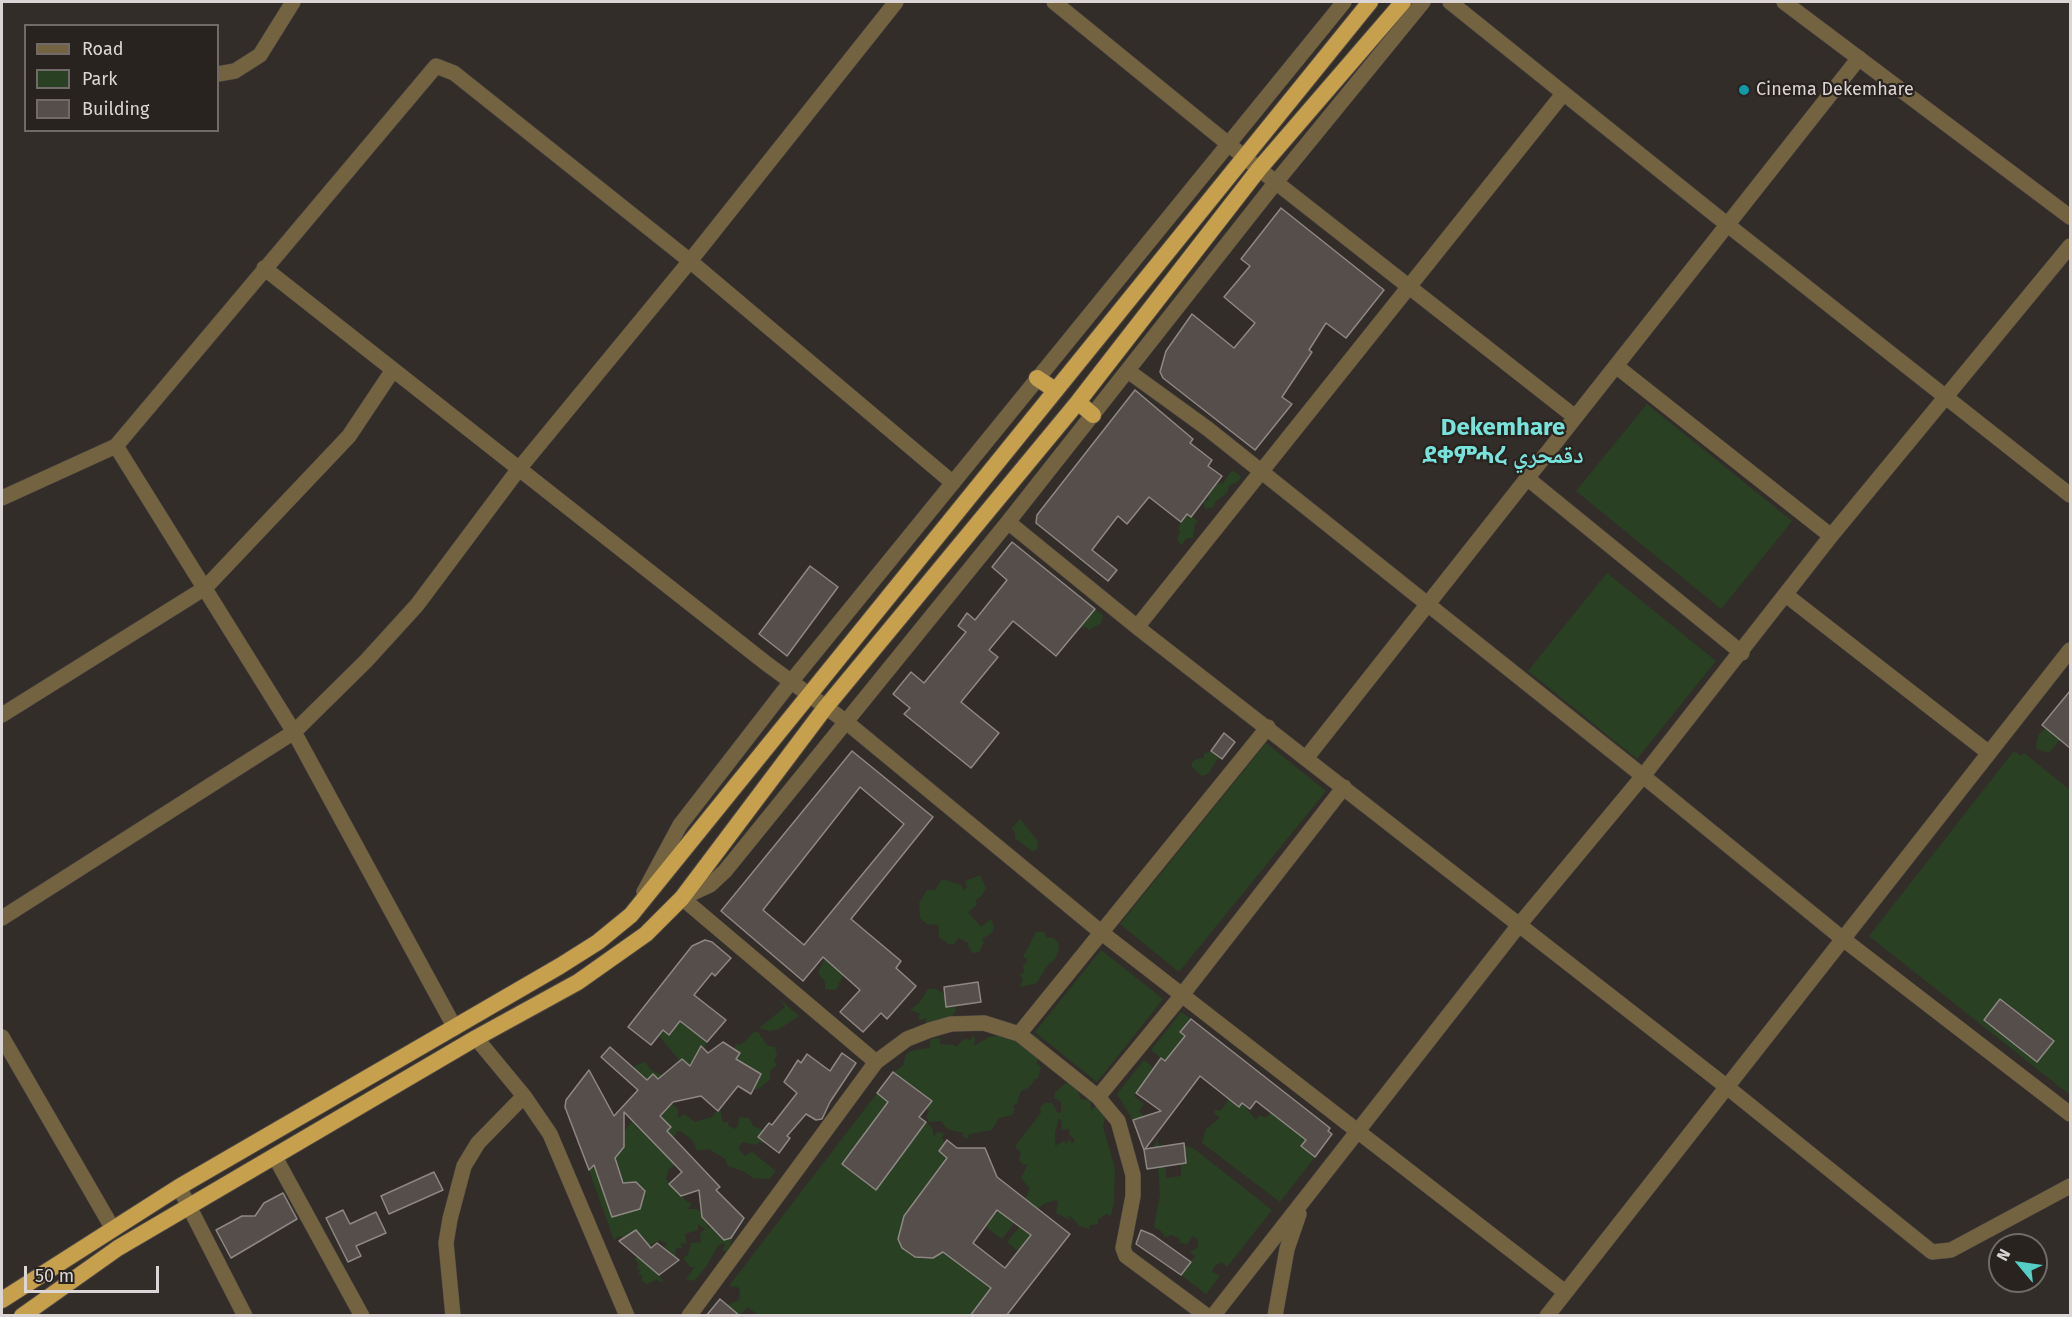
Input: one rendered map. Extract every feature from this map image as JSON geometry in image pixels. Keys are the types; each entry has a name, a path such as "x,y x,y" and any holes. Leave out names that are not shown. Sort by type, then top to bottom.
{"highway":[{"path":"2,1300 179,1187 455,1028 598,942 631,915 1370,2"},
{"path":"22,1316 118,1248 477,1038 578,982 646,934 682,898 825,708 1078,402 1259,169 1403,2"},
{"path":"1037,378 1055,390"},
{"path":"1078,402 1093,415"}],"street":[{"path":"219,74 236,71 260,55 293,2"},
{"path":"2,918 294,732 366,662 417,605 518,470 690,261 896,2"},
{"path":"1054,2 1259,169 1575,417"},
{"path":"631,915 680,825 790,683 1344,2"},
{"path":"876,1062 682,898 710,885 725,870 1008,522 1276,182 1423,2"},
{"path":"1450,2 2070,495"},
{"path":"1784,2 2070,217"},
{"path":"1307,757 1729,226 1859,58"},
{"path":"2,498 116,446 436,66 454,73 690,261 953,483"},
{"path":"1137,627 1563,94"},
{"path":"1213,1316 1519,925 1643,776 1832,536 2070,246"},
{"path":"264,268 790,683 845,721 1102,933 1565,1292"},
{"path":"1616,366 1832,536"},
{"path":"2,715 205,588 349,436 393,370"},
{"path":"1128,371 1261,472 1643,776 1843,939 2070,1114"},
{"path":"116,446 294,732 455,1028"},
{"path":"1527,478 1742,653"},
{"path":"1008,522 1137,627 1307,757 1727,1087 1932,1252 1951,1250 2070,1186"},
{"path":"1786,596 1989,753"},
{"path":"1547,1316 2070,650"},
{"path":"1019,1034 1268,727"},
{"path":"1098,1097 1182,995 1344,787"},
{"path":"689,1316 876,1062 907,1039 951,1024 984,1023 1019,1034 1098,1097 1118,1121 1133,1175 1133,1196 1123,1248 1126,1256 1207,1316"},
{"path":"2,1037 7,1060 113,1229"},
{"path":"477,1038 524,1095 550,1134 627,1316"},
{"path":"453,1316 446,1243 464,1166 478,1143 524,1095"},
{"path":"274,1157 362,1316"},
{"path":"179,1187 191,1206 245,1316"},
{"path":"1275,1316 1287,1249 1306,1197"}],"green space":[{"path":"1647,404 1792,521 1721,609 1576,491"},
{"path":"1234,471 1241,477 1239,481 1229,486 1227,493 1215,502 1214,507 1205,509 1203,501 1209,500 1208,494 1215,485 1223,483"},
{"path":"1187,514 1198,521 1194,526 1193,538 1187,538 1182,545 1177,540 1180,531 1178,528"},
{"path":"1607,573 1716,661 1637,759 1528,671"},
{"path":"1095,609 1103,615 1101,623 1089,630 1086,627 1079,628"},
{"path":"2046,728 2060,739 2049,753 2037,749 2036,744 2039,734"},
{"path":"1266,743 1326,791 1179,972 1120,924"},
{"path":"1211,751 1219,757 1208,774 1202,776 1192,767 1192,763 1196,759 1204,758 1204,754"},
{"path":"2014,751 2021,756 2024,753 2070,790 2070,1095 1869,936"},
{"path":"1020,819 1037,840 1038,848 1033,852 1015,838 1015,832 1011,829"},
{"path":"980,875 986,888 981,897 976,900 977,905 968,912 981,927 991,919 994,926 992,933 982,939 984,942 979,952 972,953 968,946 969,943 958,938 954,944 948,944 939,937 938,925 927,924 920,918 919,903 927,890 935,890 942,879 961,885 964,891 967,886 965,881"},
{"path":"1036,932 1044,932 1046,937 1053,938 1058,942 1059,950 1054,961 1048,964 1037,983 1020,987 1023,979 1020,974 1024,973 1023,966 1028,960 1023,957"},
{"path":"1101,950 1163,999 1097,1082 1035,1032"},
{"path":"826,956 843,975 836,990 825,989 825,982 818,973"},
{"path":"928,989 936,989 951,998 956,1011 949,1019 924,1026 927,1018 920,1020 918,1019 920,1014 910,1010 919,1003"},
{"path":"778,998 799,1016 779,1029 770,1031 759,1028 785,1007"},
{"path":"1181,1012 1191,1019 1181,1032 1185,1036 1165,1061 1151,1050"},
{"path":"680,1021 707,1043 704,1048 701,1046 690,1066 682,1059 680,1061 659,1036 663,1030 669,1034"},
{"path":"1028,1031 1039,1038 1044,1051 1036,1063 1041,1067 1038,1078 1030,1087 1021,1091 1017,1103 1013,1106 1015,1109 1012,1115 999,1118 992,1130 969,1134 967,1139 962,1136 964,1133 947,1129 941,1121 929,1122 926,1117 929,1111 926,1109 932,1101 893,1072 903,1066 906,1054 914,1050 930,1048 930,1040 935,1038 941,1039 940,1044 956,1047 964,1039 971,1040 973,1035 974,1046 989,1037"},
{"path":"754,1032 758,1032 768,1046 775,1047 777,1056 774,1061 777,1065 770,1071 770,1080 757,1090 754,1089 758,1078 731,1067 740,1053 735,1049 735,1044 741,1045"},
{"path":"1144,1060 1154,1068 1134,1096 1144,1104 1139,1111 1144,1117 1133,1120 1117,1094"},
{"path":"645,1062 651,1070 664,1076 664,1079 645,1083 631,1073 636,1065"},
{"path":"1066,1083 1077,1088 1081,1100 1090,1099 1091,1111 1096,1106 1105,1115 1103,1127 1115,1169 1114,1200 1111,1216 1106,1214 1098,1220 1098,1224 1090,1225 1089,1229 1080,1226 1070,1216 1068,1217 1071,1219 1068,1219 1056,1213 1058,1202 1056,1200 1043,1204 1038,1209 1025,1199 1030,1189 1021,1178 1028,1164 1024,1165 1019,1160 1021,1153 1015,1146 1041,1113 1040,1107 1045,1103 1052,1103 1058,1113 1061,1113 1061,1102 1054,1098 1055,1092","holes":["1059,1118 1062,1123 1061,1130 1069,1129 1069,1134 1075,1140 1072,1144 1069,1139 1067,1144 1064,1141 1055,1146 1055,1132"]},
{"path":"877,1093 888,1102 876,1189 926,1122 932,1127 934,1136 937,1132 943,1133 942,1138 945,1143 939,1151 948,1158 904,1216 898,1239 902,1248 915,1257 924,1259 932,1258 941,1250 991,1288 970,1315 759,1316 748,1307 740,1315 727,1316 732,1309 727,1305 739,1300 740,1291 738,1287 729,1286"},
{"path":"1229,1099 1242,1103 1256,1120 1260,1115 1266,1118 1271,1112 1306,1140 1301,1147 1315,1157 1280,1202 1202,1143 1206,1129 1220,1118 1214,1113 1215,1109 1219,1111 1222,1109"},
{"path":"653,1100 670,1102 678,1109 678,1118 684,1114 695,1122 712,1117 720,1107 722,1121 726,1123 729,1120 728,1125 734,1129 738,1126 739,1117 749,1118 753,1126 763,1130 765,1143 759,1142 757,1145 742,1142 738,1149 745,1156 752,1152 776,1171 769,1179 753,1178 743,1171 728,1166 725,1159 709,1149 697,1151 693,1141 682,1132 678,1131 673,1138 660,1124"},
{"path":"632,1121 675,1165 668,1170 666,1179 687,1202 692,1203 688,1209 696,1209 702,1213 708,1224 706,1228 711,1227 724,1240 731,1238 732,1240 727,1252 722,1250 725,1245 723,1243 717,1247 708,1264 694,1281 686,1279 695,1267 690,1267 683,1258 688,1255 691,1243 701,1242 700,1234 705,1229 698,1224 698,1230 685,1234 687,1244 680,1243 683,1248 676,1248 675,1257 664,1247 667,1244 660,1240 646,1247 618,1236 614,1240 589,1170 605,1154 610,1164 624,1147 621,1136"},
{"path":"1157,1139 1161,1149 1165,1148 1166,1178 1181,1176 1181,1164 1186,1163 1184,1146 1193,1148 1272,1210 1227,1267 1222,1262 1214,1266 1212,1272 1220,1276 1206,1294 1181,1275 1195,1256 1190,1252 1198,1247 1198,1240 1193,1236 1187,1244 1179,1243 1180,1239 1172,1235 1165,1237 1154,1227 1160,1195 1154,1147"},
{"path":"997,1210 1014,1223 1002,1239 985,1226"},
{"path":"1020,1226 1031,1235 1018,1251 1007,1242"},
{"path":"637,1256 659,1275 664,1283 656,1280 647,1284 642,1281 642,1275 638,1274 641,1270 636,1268 639,1265 635,1259"}],"building":[{"path":"1281,208 1384,290 1346,338 1326,323 1309,350 1312,352 1282,397 1292,404 1255,450 1163,378 1160,372 1166,351 1192,314 1234,348 1255,323 1224,297 1250,266 1241,259"},
{"path":"1135,390 1193,439 1190,443 1212,460 1208,466 1222,476 1191,517 1187,514 1181,522 1149,497 1127,524 1118,516 1092,550 1117,570 1108,581 1036,523 1037,515"},
{"path":"1012,542 1095,609 1056,656 1013,621 989,650 998,657 961,702 999,733 971,768 904,714 910,708 893,694 911,672 924,683 966,632 958,626 967,613 975,620 1007,580 992,567"},
{"path":"810,566 838,587 787,656 759,634"},
{"path":"2070,691 2070,748 2042,725"},
{"path":"1224,733 1235,742 1222,759 1211,751"},
{"path":"852,751 933,817 851,919 901,961 896,968 916,986 887,1019 881,1013 863,1032 840,1012 860,990 823,957 803,981 721,911","holes":["860,787 904,824 804,945 763,910"]},
{"path":"705,940 712,942 731,958 715,976 712,973 694,995 726,1020 707,1042 680,1021 669,1035 663,1030 651,1045 628,1027 692,946"},
{"path":"978,982 981,1002 946,1007 944,987"},
{"path":"2000,999 2054,1041 2037,1062 1984,1020"},
{"path":"1191,1019 1330,1128 1328,1131 1332,1134 1315,1157 1301,1146 1306,1140 1256,1101 1250,1109 1242,1103 1239,1107 1200,1076 1145,1149 1184,1143 1186,1163 1147,1169 1144,1150 1133,1120 1161,1111 1136,1093 1161,1058 1165,1061 1185,1036 1180,1032"},
{"path":"723,1042 740,1053 736,1059 761,1074 751,1094 738,1086 718,1111 701,1096 673,1102 660,1116 671,1127 667,1131 720,1187 716,1190 744,1218 731,1238 724,1240 702,1217 699,1190 681,1196 669,1184 682,1172 624,1112 624,1147 615,1158 623,1183 636,1182 645,1191 640,1209 612,1217 594,1165 589,1170 565,1107 566,1100 589,1070 614,1116 638,1090 601,1057 610,1047 647,1080 653,1074 658,1079 682,1059 690,1066 701,1046 708,1053"},
{"path":"842,1053 856,1063 830,1102 822,1119 816,1120 806,1114 787,1136 790,1138 779,1153 758,1137 769,1123 772,1125 797,1093 784,1082 798,1060 801,1063 807,1054 830,1071"},
{"path":"893,1072 932,1101 919,1117 926,1122 876,1190 842,1164 888,1102 877,1093"},
{"path":"947,1140 957,1148 985,1148 997,1177 1070,1234 1006,1316 970,1316 991,1288 943,1252 933,1258 915,1257 902,1248 898,1239 904,1216 947,1158 939,1151","holes":["997,1210 1031,1235 1005,1268 973,1243"]},
{"path":"434,1172 443,1190 389,1214 381,1196"},
{"path":"283,1193 297,1219 231,1258 216,1230 242,1216 255,1216 264,1203"},
{"path":"343,1210 350,1224 376,1212 386,1233 356,1246 361,1256 348,1262 326,1218"},
{"path":"636,1230 651,1248 657,1243 679,1260 659,1275 619,1241"},
{"path":"1141,1230 1153,1235 1191,1262 1181,1275 1136,1244"},
{"path":"720,1299 740,1316 706,1316"}],"place":[{"name":"Cinema Dekemhare","path":"1744,90"}],"district":[{"name":"Dekemhare ደቀምሓረ دقمحري","path":"1503,442"}]}
